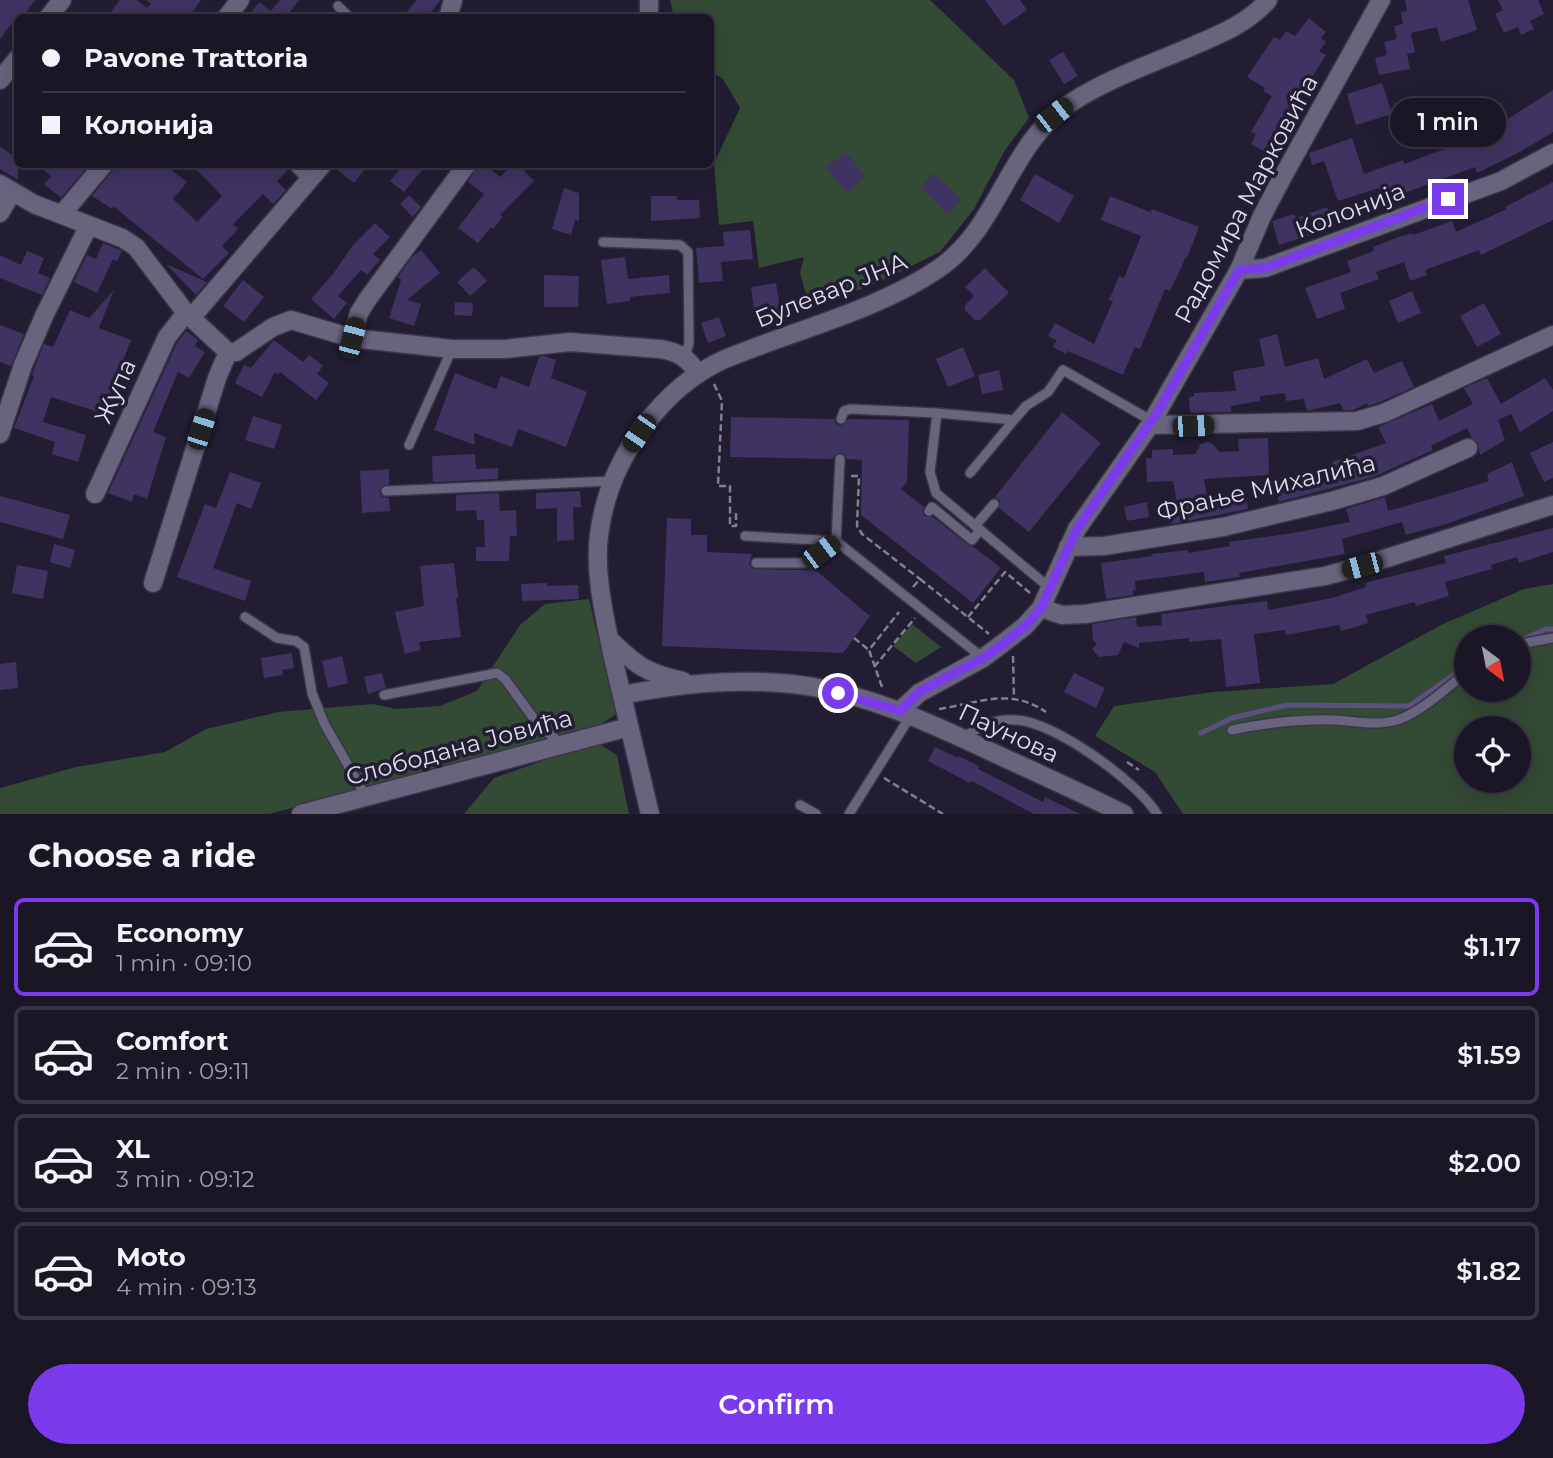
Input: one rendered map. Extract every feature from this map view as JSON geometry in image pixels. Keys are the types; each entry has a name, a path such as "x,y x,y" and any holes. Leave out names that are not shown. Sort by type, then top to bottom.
{"street":[{"path":"51,14 62,0"},
{"path":"229,14 240,0"},
{"name":"Булевар ЈНА","path":"650,814 609,639 599,574 598,538 605,500 612,481 627,451 662,403 672,392 706,378 724,360 875,302 924,278 953,258 969,242 982,225 1029,143 1054,115 1104,85 1238,25 1268,0"},
{"name":"Радомира Марковића","path":"905,713 919,692 983,658 1007,640 1045,600 1081,523 1151,423 1239,270 1262,216 1287,168 1381,0"},
{"path":"0,80 14,63"},
{"name":"Колонија","path":"1239,270 1265,268 1502,181 1553,153"},
{"path":"62,215 101,168"},
{"name":"Жупа","path":"95,494 163,347 177,323 188,316 320,168"},
{"path":"352,338 359,313 464,168"},
{"path":"0,213 6,188 62,215 122,238 140,251 188,316 228,352"},
{"path":"0,433 23,365 89,225"},
{"path":"228,352 240,350 272,327 290,320 352,338 452,349 506,349 570,342 660,349 674,351 685,357 706,378"},
{"path":"1151,423 1168,426 1357,421 1384,412 1553,335"},
{"path":"153,583 219,371 228,352"},
{"name":"Фрање Михалића","path":"1068,547 1104,546 1223,527 1332,501 1383,486 1468,448"},
{"path":"1045,600 1062,615 1085,614 1325,576 1553,506"},
{"path":"609,639 646,671 693,683"},
{"name":"Паунова","path":"622,695 693,683 726,681 793,684 867,700 963,738 1124,814"},
{"name":"Слободана Јовића","path":"309,813 629,727"}],"lane":[{"path":"338,6 346,14"},
{"path":"296,168 309,181"},
{"path":"603,242 680,244 688,252 689,343 685,357"},
{"path":"409,444 452,349"},
{"path":"970,473 1026,406 1048,392 1060,368 1151,423"},
{"path":"841,419 844,411 850,409 1014,420"},
{"path":"937,413 930,472 933,488 978,528 1045,600"},
{"path":"836,541 840,459"},
{"path":"386,491 612,481"},
{"path":"929,511 932,507 972,540 994,504"},
{"path":"745,536 836,541 983,658"},
{"path":"757,563 805,563 836,541"},
{"path":"245,617 277,638 296,641 304,647 312,694 324,723 366,797"},
{"path":"1531,642 1553,638"},
{"path":"384,695 497,673 505,679 537,723 563,745"},
{"path":"1232,730 1271,722 1336,720 1385,723 1403,718 1427,704 1454,683"},
{"path":"849,814 875,773 905,713"},
{"path":"963,738 980,725 999,720 1019,720 1039,726 1087,751 1126,780 1157,814"},
{"path":"800,805 816,814"}],"path":[{"path":"706,378 722,401 718,486 730,486 730,526 736,526 736,510"},
{"path":"840,475 859,476 857,526 862,534 968,617 1007,640 1014,698"},
{"path":"968,617 1006,572 1045,600"},
{"path":"911,589 919,579"},
{"path":"869,650 899,612"},
{"path":"874,667 915,618"},
{"path":"854,638 869,650 882,689"},
{"path":"934,709 1007,696 1030,701 1046,712"},
{"path":"1127,762 1139,770"},
{"path":"875,773 943,814"}],"green space":[{"path":"670,0 930,0 1014,80 1029,118 1005,150 974,209 940,252 881,281 810,309 800,273 804,257 759,268 753,221 719,225 714,163 740,108 723,79 714,73 714,14 673,14"},
{"path":"1553,584 1553,814 1183,814 1155,772 1095,736 1114,706 1213,692 1333,684 1441,625 1524,589"},
{"path":"589,599 616,714 593,730 269,814 0,814 0,788 76,767 165,752 206,729 278,712 373,704 396,709 440,706 477,691 520,625 545,604"},
{"path":"912,624 941,647 916,663 893,646"},
{"path":"596,742 617,755 629,814 464,814 494,778"}],"building":[{"path":"0,0 35,0 25,14 14,14 14,20 0,39"},
{"path":"120,0 137,0 147,8 151,4 146,0 201,0 191,14 109,14"},
{"path":"280,0 299,0 288,14 250,14 259,2 271,11"},
{"path":"417,0 441,0 429,14 405,14"},
{"path":"985,0 1020,0 1027,10 1004,26"},
{"path":"1405,0 1468,0 1477,30 1441,42 1437,27 1411,33 1415,52 1407,54 1410,69 1379,75 1375,58 1387,55 1384,42 1397,39 1394,26 1403,24 1401,12 1407,11"},
{"path":"1498,0 1538,0 1544,14 1530,21 1534,29 1521,35 1518,27 1504,33 1495,14 1503,10"},
{"path":"1309,18 1326,32 1321,38 1326,42 1319,51 1326,55 1287,117 1284,115 1264,151 1251,144 1256,134 1251,132 1272,96 1263,91 1265,88 1247,77 1274,37 1280,40 1286,31 1295,36"},
{"path":"1063,52 1078,76 1064,84 1049,60"},
{"path":"1382,83 1392,114 1356,125 1347,94"},
{"path":"1553,90 1553,132 1477,173 1475,167 1383,201 1379,188 1338,201 1324,161 1312,165 1309,153 1352,138 1364,174 1403,160 1404,164 1463,142 1455,125 1476,114 1484,130 1509,118"},
{"path":"1444,96 1452,120 1405,134 1398,110"},
{"path":"0,147 14,156 18,180 0,169"},
{"path":"846,152 866,177 847,193 826,168"},
{"path":"40,168 81,168 84,171 61,198 44,184 51,176"},
{"path":"115,168 169,168 187,182 173,199 197,222 222,196 195,168 288,170 277,181 286,190 273,204 263,194 233,224 238,229 222,246 229,253 203,279 113,206 112,209 92,196"},
{"path":"335,168 366,168 354,183"},
{"path":"401,168 424,168 404,192 390,181"},
{"path":"476,168 488,168 500,177 509,168 522,168 534,181 500,215 503,217 478,243 458,228 484,194 468,182"},
{"path":"934,173 962,200 947,214 920,187"},
{"path":"1035,174 1074,196 1059,223 1020,200"},
{"path":"1553,182 1553,220 1481,255 1479,250 1425,270 1427,275 1410,281 1404,262 1376,272 1379,279 1340,293 1345,309 1317,319 1305,288 1351,272 1347,261 1374,251 1373,247 1396,238 1452,221 1456,232 1507,209 1505,207"},
{"path":"564,188 579,193 579,221 575,220 571,235 552,229"},
{"path":"409,195 421,207 413,217 400,204"},
{"path":"651,196 677,196 677,200 699,200 700,218 651,221"},
{"path":"1110,196 1199,227 1187,258 1170,291 1165,289 1140,349 1135,347 1123,375 1068,351 1066,354 1053,347 1057,340 1048,336 1055,323 1094,344 1113,301 1109,300 1119,276 1124,278 1141,236 1101,220"},
{"path":"1327,207 1333,228 1279,245 1272,221 1294,214 1296,218"},
{"path":"375,223 390,237 373,254 380,260 367,275 361,270 338,296 347,303 334,319 311,299 353,245"},
{"path":"750,230 753,259 721,262 723,281 699,283 696,248 724,246 723,232"},
{"path":"103,243 122,251 117,261 113,259 97,293 74,282 87,255 96,259"},
{"path":"421,250 440,273 407,300 421,304 414,326 389,318 401,280 398,277 412,257"},
{"path":"27,251 44,258 38,273 50,278 42,295 0,278 0,255 21,265"},
{"path":"625,257 628,279 669,275 670,293 630,297 630,301 607,304 601,260"},
{"path":"168,265 207,282 196,295"},
{"path":"474,267 487,281 470,296 457,282"},
{"path":"985,268 1009,293 980,320 975,320 965,310 965,305 974,296 965,287"},
{"path":"544,275 579,276 578,307 544,307"},
{"path":"243,280 264,297 244,322 223,306"},
{"path":"776,283 781,315 755,319 751,287"},
{"path":"114,290 99,328 131,340 114,384 117,385 108,415 51,397 43,422 86,435 78,462 52,454 55,442 14,428 44,344 53,347 70,310 89,318"},
{"path":"1412,291 1421,313 1398,323 1389,301"},
{"path":"455,302 473,303 472,316 454,315"},
{"path":"1484,303 1501,334 1477,347 1460,316"},
{"path":"719,317 726,336 708,343 701,323"},
{"path":"0,325 24,334 11,366 0,362"},
{"path":"186,331 198,340 195,346 205,352 189,378 178,372 153,432 166,437 147,499 134,494 132,502 108,493 177,343"},
{"path":"1277,334 1285,367 1318,358 1324,379 1367,359 1374,373 1402,361 1414,387 1354,410 1343,410 1340,403 1307,411 1304,399 1286,401 1285,393 1260,396 1260,401 1231,406 1231,412 1190,413 1189,397 1194,396 1194,393 1236,391 1233,371 1265,366 1259,339"},
{"path":"274,340 303,362 309,355 323,366 317,374 329,383 316,400 280,372 278,375 275,372 262,397 235,383 244,365 251,368"},
{"path":"963,347 975,376 948,387 936,359"},
{"path":"539,357 556,360 551,378 587,392 566,447 518,429 512,447 474,433 475,445 434,430 455,373 496,389 501,376 529,387"},
{"path":"999,370 1003,390 982,394 978,375"},
{"path":"1487,378 1501,404 1545,378 1553,390 1553,411 1520,432 1511,414 1498,420 1505,440 1480,455 1478,443 1467,428 1431,446 1433,450 1373,477 1279,502 1277,491 1337,478 1332,462 1386,443 1378,427 1432,404 1439,421 1473,404 1464,388"},
{"path":"1062,412 1101,443 1029,532 999,508 1000,501 995,497"},
{"path":"253,416 282,425 274,449 245,440"},
{"path":"731,417 834,419 836,424 841,426 848,419 909,420 907,482 901,489 924,507 924,516 933,517 1001,568 973,603 861,515 862,460 847,459 840,452 833,459 730,457"},
{"path":"1268,438 1269,475 1204,479 1209,506 1246,498 1248,509 1172,524 1170,510 1178,508 1173,481 1147,482 1146,458 1152,458 1152,450 1173,449 1173,455 1195,454 1201,444 1208,442 1219,452 1239,451 1238,439"},
{"path":"1553,442 1553,478 1544,482 1530,453"},
{"path":"475,454 476,469 498,468 498,479 433,482 432,456"},
{"path":"1512,462 1524,496 1446,524 1406,535 1402,522 1342,539 1345,554 1239,573 1240,577 1205,582 1204,572 1135,581 1136,590 1133,590 1133,595 1106,599 1101,563 1152,554 1188,550 1188,553 1230,546 1229,542 1350,522 1346,509 1385,497 1388,511 1489,481 1487,474"},
{"path":"389,469 389,484 382,486 379,491 382,497 389,498 390,511 362,513 360,471"},
{"path":"230,472 261,483 251,509 237,503 213,568 251,581 245,601 177,577 205,504 216,508"},
{"path":"580,491 581,507 573,507 574,540 557,541 557,508 536,509 536,493"},
{"path":"499,493 500,511 516,510 517,536 510,536 509,561 476,561 476,547 485,547 484,520 477,520 476,510 456,511 456,495"},
{"path":"0,496 70,515 63,539 0,522"},
{"path":"1147,502 1149,517 1127,521 1124,507"},
{"path":"667,518 691,519 691,535 707,535 707,552 752,554 749,564 753,569 805,570 812,567 870,616 843,653 662,646"},
{"path":"1553,528 1553,552 1519,563 1517,557 1491,565 1492,569 1445,582 1449,596 1416,606 1414,602 1366,615 1368,623 1341,631 1339,625 1286,635 1285,630 1254,634 1260,683 1226,687 1221,639 1189,642 1189,638 1139,643 1139,648 1124,642 1118,655 1099,657 1092,649 1097,644 1093,640 1092,624 1136,617 1137,627 1162,625 1161,614 1267,601 1268,610 1332,598 1366,587 1365,583 1446,563 1444,556"},
{"path":"54,544 75,550 70,568 50,562"},
{"path":"454,563 461,637 419,642 421,650 405,654 395,612 424,606 420,566"},
{"path":"17,565 48,571 43,599 12,593"},
{"path":"547,583 547,586 578,585 579,599 522,601 521,584"},
{"path":"292,653 294,668 282,670 283,675 264,678 261,658"},
{"path":"342,656 348,683 328,688 322,661"},
{"path":"16,662 18,688 0,690 0,664"},
{"path":"382,673 386,688 368,694 364,677"},
{"path":"1074,673 1105,688 1096,708 1064,692"},
{"path":"935,747 979,766 978,769 1043,802 1045,797 1080,814 1034,814 928,761"}],"waterway":[{"path":"1531,636 1553,629"},
{"path":"1201,733 1232,718 1287,705 1409,706 1454,674"}],"route":[{"path":"838,693 900,711 919,692 983,658 1025,626 1048,596 1077,529 1150,425 1239,270 1265,268 1448,199"}]}
